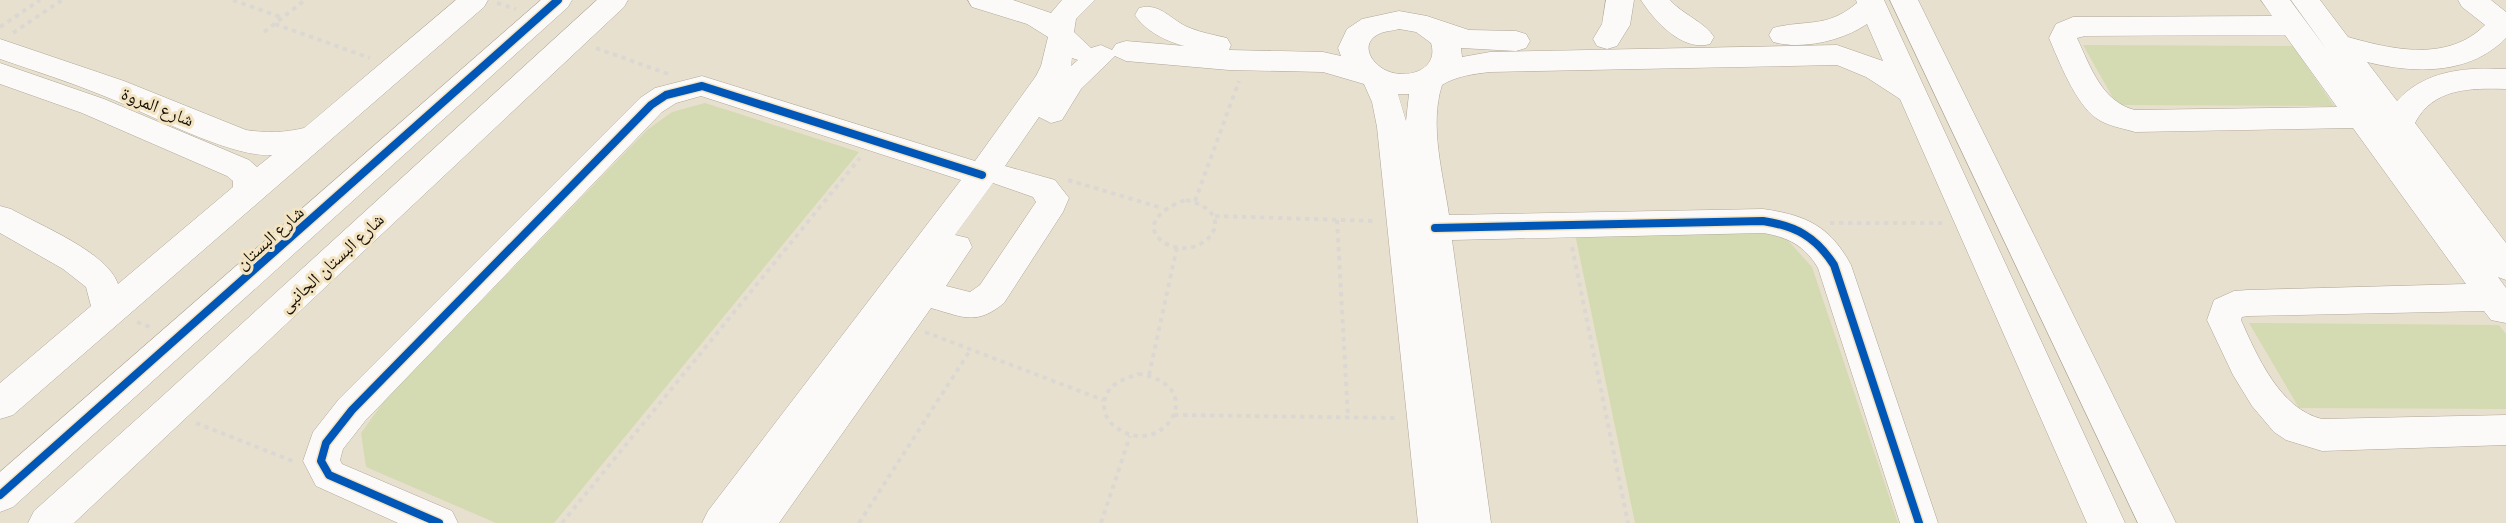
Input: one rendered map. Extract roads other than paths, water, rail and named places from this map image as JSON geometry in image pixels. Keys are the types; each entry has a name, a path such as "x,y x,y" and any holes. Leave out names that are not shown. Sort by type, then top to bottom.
{"street":[{"name":"شارع البستان","path":"0,495 558,0"},
{"name":"شارع البستان الجانبى","path":"47,523 170,412 614,0"},
{"path":"982,0 1033,7 1071,46 1085,53 1323,62 1402,85 1472,64 1490,62 1828,44 1871,2 2106,523"},
{"path":"1053,0 1072,0"},
{"path":"1062,79 1060,53 1062,16 1081,0"},
{"path":"1377,0 1372,19 1353,47 1353,56 1371,76 1386,102 1390,120 1437,523"},
{"path":"1406,0 1416,17 1430,28 1448,48 1445,66 1434,77 1421,112 1472,523"},
{"path":"1607,39 1616,25 1620,0"},
{"path":"1631,0 1643,0"},
{"path":"1655,0 1661,10 1678,25 1700,37"},
{"path":"1904,0 2157,523"},
{"path":"2275,0 2299,13 2339,44 2454,198 2502,293"},
{"path":"2339,44 2394,57 2444,57 2464,53 2480,45 2504,13 2472,0"},
{"path":"0,405 397,68 470,2"},
{"path":"1144,6 1179,35 1218,45 1329,45 1385,21 1399,20 1430,28 1452,37 1487,42 1700,37 1828,44 1912,93"},
{"path":"756,523 794,449 994,176 1062,79 1114,53 1138,44 1147,35 1150,25 1144,6"},
{"path":"2299,13 2362,117 2422,198 2502,293"},
{"path":"2299,13 2073,27 2066,31 2063,38 2094,97 2102,108 2117,117 2135,121 2362,117"},
{"name":"شارع المروة","path":"4,42 241,140 264,144 291,142 317,135"},
{"name":"شارع المروة","path":"0,73 93,106 238,168 246,174 250,183 249,193"},
{"path":"2399,124 2405,108 2418,95 2436,86 2459,80 2506,79"},
{"path":"439,523 329,475 321,461 326,443 352,410 651,105 666,95 702,86 873,141 1044,188 1053,198 1052,204 992,294 978,305 970,306 923,293"},
{"path":"721,523 794,449 901,323 923,293 994,176"},
{"path":"1952,181 1993,181"},
{"path":"2422,198 2454,198"},
{"path":"0,218 75,260 100,280 110,311"},
{"path":"1435,228 1763,221 1798,228 1814,237 1825,249 1834,265 1919,523"},
{"path":"2502,293 2234,304 2226,310 2224,320 2267,401 2281,417 2300,430 2322,435 2506,430"},
{"path":"0,382 68,347"}]}
